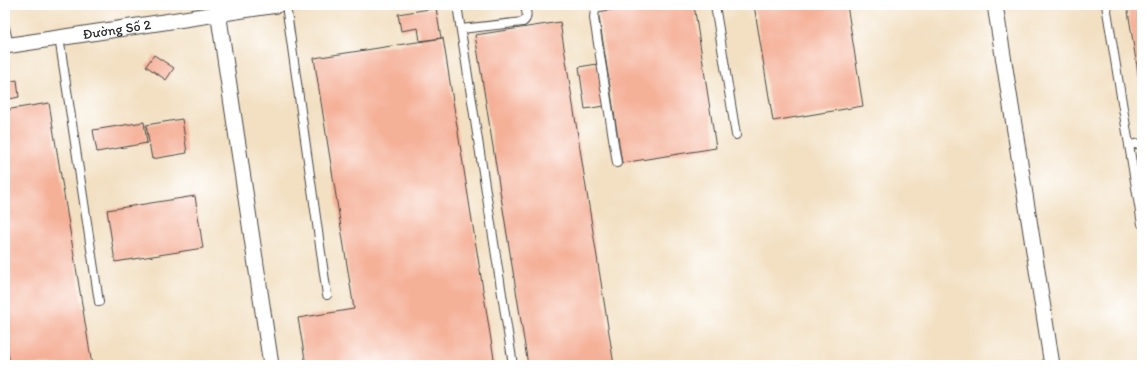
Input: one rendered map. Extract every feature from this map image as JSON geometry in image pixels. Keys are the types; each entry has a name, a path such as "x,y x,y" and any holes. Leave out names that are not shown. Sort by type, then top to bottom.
{"street":[{"name":"Đường Số 2","path":"7,45 218,10 277,5"},
{"path":"995,5 1052,365"},
{"path":"218,10 271,365"}],"lane":[{"path":"286,5 327,295"},
{"path":"457,5 513,365"},
{"path":"461,30 523,22 527,16 525,5"},
{"path":"612,5 599,7 595,10 594,18 617,163"},
{"path":"715,5 736,135"},
{"path":"1106,5 1142,224"},
{"path":"5,28 7,45"},
{"path":"60,37 99,302"},
{"path":"1129,145 1142,143"}],"building":[{"path":"636,5 694,5 716,148 622,163 598,11"},
{"path":"754,5 847,5 863,106 773,121"},
{"path":"1127,5 1142,5 1142,91 1141,91"},
{"path":"436,8 441,38 420,41 418,28 401,31 398,14"},
{"path":"560,22 614,365 528,365 475,35"},
{"path":"443,38 495,365 306,365 298,318 354,309 314,58"},
{"path":"154,55 174,68 166,80 146,66"},
{"path":"597,64 604,106 585,109 579,67"},
{"path":"17,80 19,97 5,100 5,82"},
{"path":"49,103 92,365 10,365 5,332 5,110"},
{"path":"182,119 187,153 152,159 146,125"},
{"path":"144,122 147,143 97,152 93,130"},
{"path":"195,196 203,248 115,262 107,210"}]}
